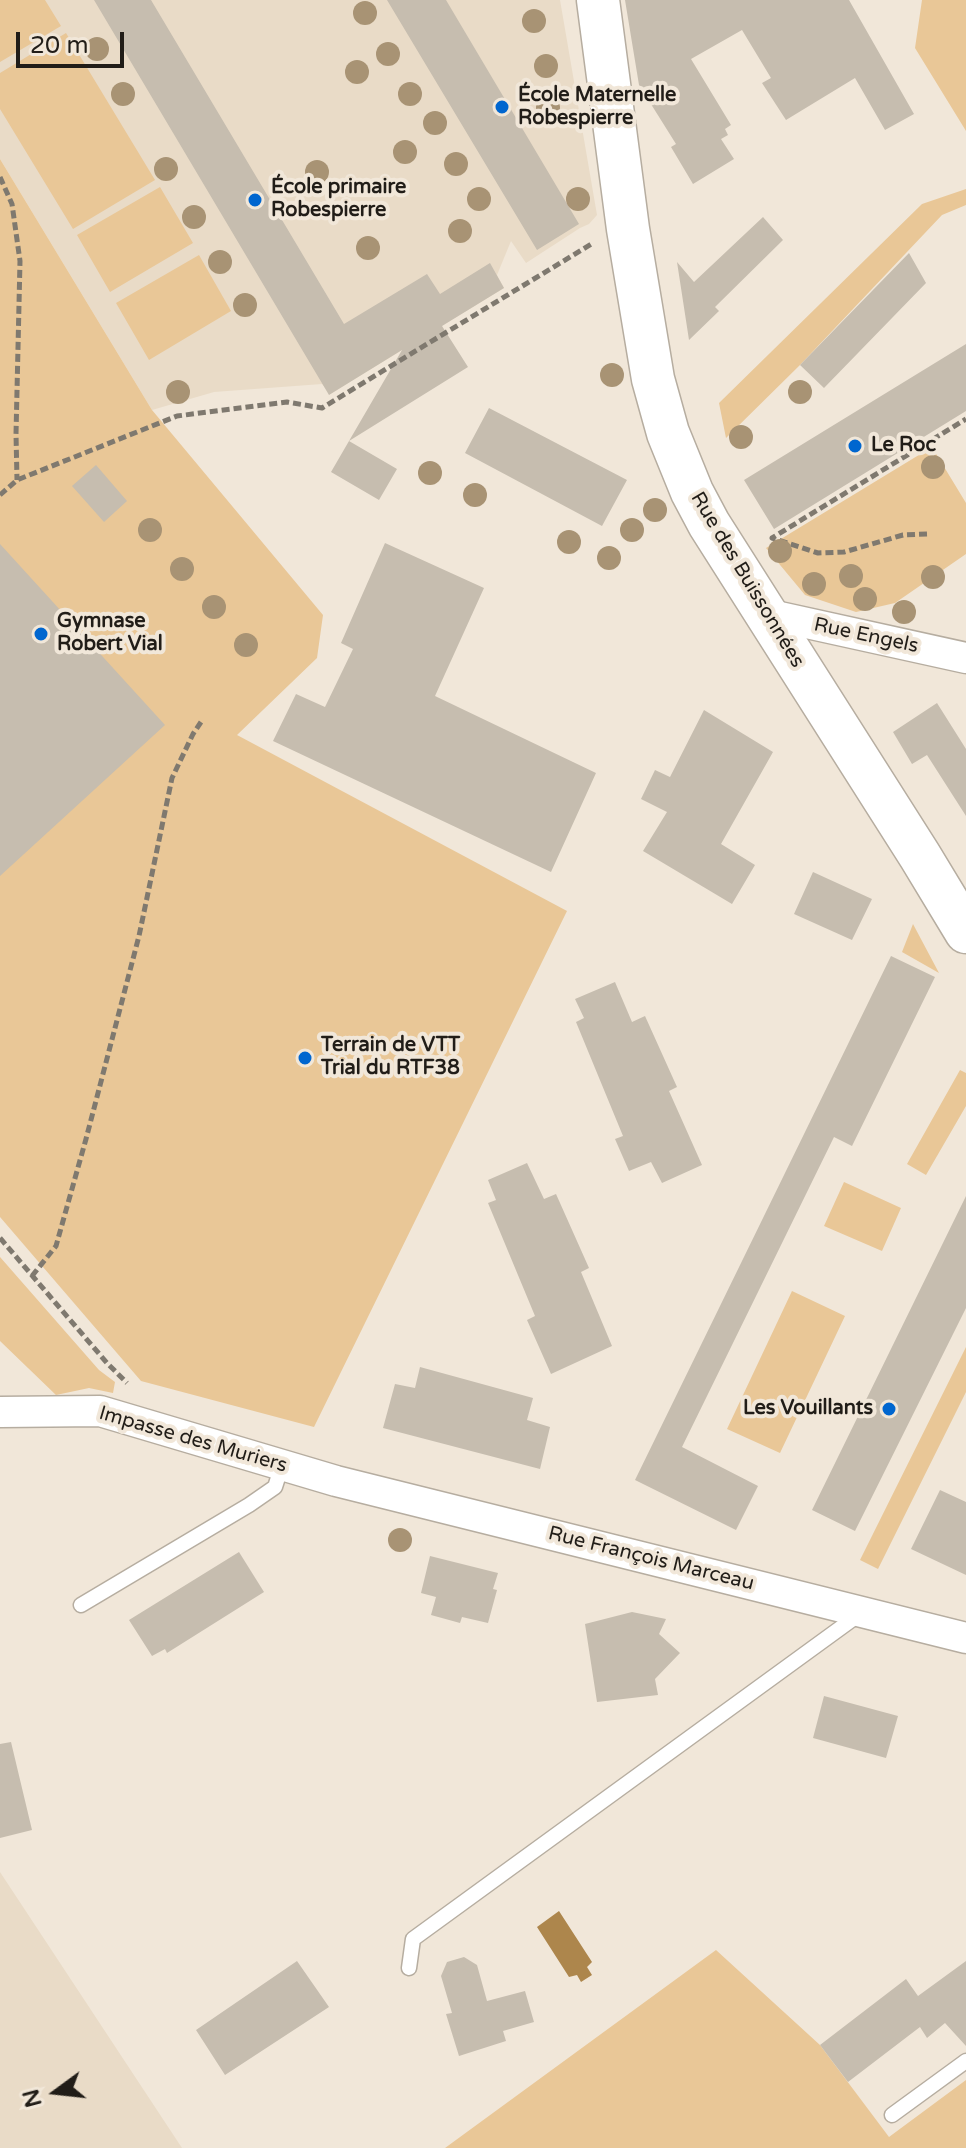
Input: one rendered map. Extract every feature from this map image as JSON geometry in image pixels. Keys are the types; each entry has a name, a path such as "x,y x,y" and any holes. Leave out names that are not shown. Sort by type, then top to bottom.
{"street":[{"name":"Rue des Buissonnées","path":"598,0 628,229 653,379 668,433 709,524 966,932"},
{"name":"Rue Engels","path":"766,614 966,658"},
{"name":"Impasse des Muriers","path":"0,1412 100,1411 336,1481"},
{"name":"Rue François Marceau","path":"336,1481 966,1638"}],"lane":[{"path":"81,1605 275,1487 282,1465"},
{"path":"409,1968 413,1939 863,1611"},
{"path":"892,2115 966,2061"}],"path":[{"path":"0,177 12,204 20,261 17,480"},
{"path":"0,495 17,480 177,416 287,402 322,408 595,242 628,229"},
{"path":"927,534 903,535 844,552 818,553 772,538 966,419"},
{"path":"32,1276 56,1246 139,936 172,778 201,722"},
{"path":"0,1238 128,1384"}],"shaded area":[{"name":"École primaire Robespierre","path":"0,0 560,0 597,215 589,224 526,263 511,241 497,275 504,288 330,394 322,384 214,392 152,410 0,159"},
{"path":"0,0 45,0 61,26 0,62"},
{"path":"922,0 966,0 966,131 915,48"},
{"path":"66,33 155,180 73,229 0,109 0,73"},
{"path":"0,159 152,410 323,615 317,658 237,735 567,911 314,1427 141,1381 0,1217"},
{"path":"160,187 193,243 110,292 77,235"},
{"path":"966,189 966,205 942,215 726,438 719,403 922,204"},
{"path":"199,255 231,311 149,360 116,303"},
{"path":"932,447 966,503 966,554 895,603 856,612 805,595 766,548"},
{"path":"913,924 939,973 902,952"},
{"path":"960,1070 966,1073 966,1106 926,1175 907,1164"},
{"path":"844,1182 901,1208 882,1251 824,1226"},
{"path":"0,1257 99,1370 115,1382 113,1393 89,1388 56,1395 0,1341"},
{"path":"792,1291 845,1316 780,1453 727,1429"},
{"path":"966,1347 966,1392 878,1569 860,1560"},
{"path":"0,1872 182,2148 0,2148"},
{"path":"559,1911 592,1962 587,1967 592,1975 581,1982 577,1975 569,1977 537,1927"},
{"path":"716,1950 820,2045 889,2137 966,2080 966,2148 445,2148"}],"building":[{"path":"94,0 151,0 344,324 427,274 440,294 490,263 504,288 442,326 468,367 349,441 402,350 329,395"},
{"path":"387,0 446,0 579,224 537,250"},
{"path":"625,0 849,0 914,114 885,130 855,78 786,120 762,83 771,78 742,30 691,59 731,125 725,129 728,135 721,139 734,159 693,184 671,147 676,144 639,85"},
{"path":"763,217 783,240 715,307 719,311 689,340 677,262 694,282"},
{"path":"909,253 926,283 824,388 800,365"},
{"name":"Le Roc","path":"966,344 966,411 774,529 744,480"},
{"path":"489,408 627,480 602,526 465,453"},
{"path":"349,441 397,469 379,500 331,472"},
{"path":"96,465 127,501 104,522 72,486"},
{"path":"385,543 484,588 435,696 596,773 551,872 273,741 296,694 325,707 353,649 341,643"},
{"name":"Gymnase Robert Vial","path":"0,544 165,725 0,876"},
{"path":"937,703 966,749 966,816 927,755 912,764 893,732"},
{"path":"704,710 773,752 721,844 755,865 732,904 643,851 667,812 641,799 655,770 670,777"},
{"path":"813,872 872,899 852,940 794,914"},
{"path":"891,956 935,977 852,1146 834,1137 682,1447 758,1486 736,1530 635,1480"},
{"path":"615,982 632,1022 645,1016 677,1087 669,1091 702,1165 662,1183 651,1162 629,1171 615,1139 623,1136 576,1022 584,1018 575,999"},
{"path":"527,1163 544,1199 556,1194 589,1268 581,1272 612,1346 551,1374 527,1320 535,1316 488,1203 496,1200 488,1180"},
{"name":"Les Vouillants","path":"966,1196 966,1308 855,1531 812,1510"},
{"path":"420,1367 533,1398 527,1420 550,1427 540,1469 383,1428 395,1384 415,1388"},
{"path":"940,1490 966,1502 966,1575 911,1549"},
{"path":"239,1552 264,1592 167,1653 165,1649 152,1656 129,1620"},
{"path":"430,1556 498,1573 488,1623 462,1617 460,1623 431,1615 436,1597 421,1593"},
{"path":"632,1612 666,1619 659,1634 680,1653 655,1679 658,1695 597,1702 585,1624"},
{"path":"824,1696 898,1716 886,1758 813,1738"},
{"path":"11,1742 32,1830 0,1838 0,1744"},
{"path":"464,1957 477,1965 487,2001 525,1991 534,2022 503,2031 506,2041 459,2056 446,2014 452,2013 441,1976 447,1962"},
{"path":"297,1961 329,2007 225,2075 196,2030"},
{"path":"966,1961 966,2046 945,2023 927,2038 920,2027 848,2082 820,2045 906,1979 918,1996"}],"place":[{"name":"École Maternelle Robespierre","path":"502,107"},
{"name":"École primaire Robespierre","path":"255,200"},
{"name":"Le Roc","path":"855,446"},
{"name":"Gymnase Robert Vial","path":"41,634"},
{"name":"Terrain de VTT Trial du RTF38","path":"305,1058"},
{"name":"Les Vouillants","path":"889,1409"}]}
